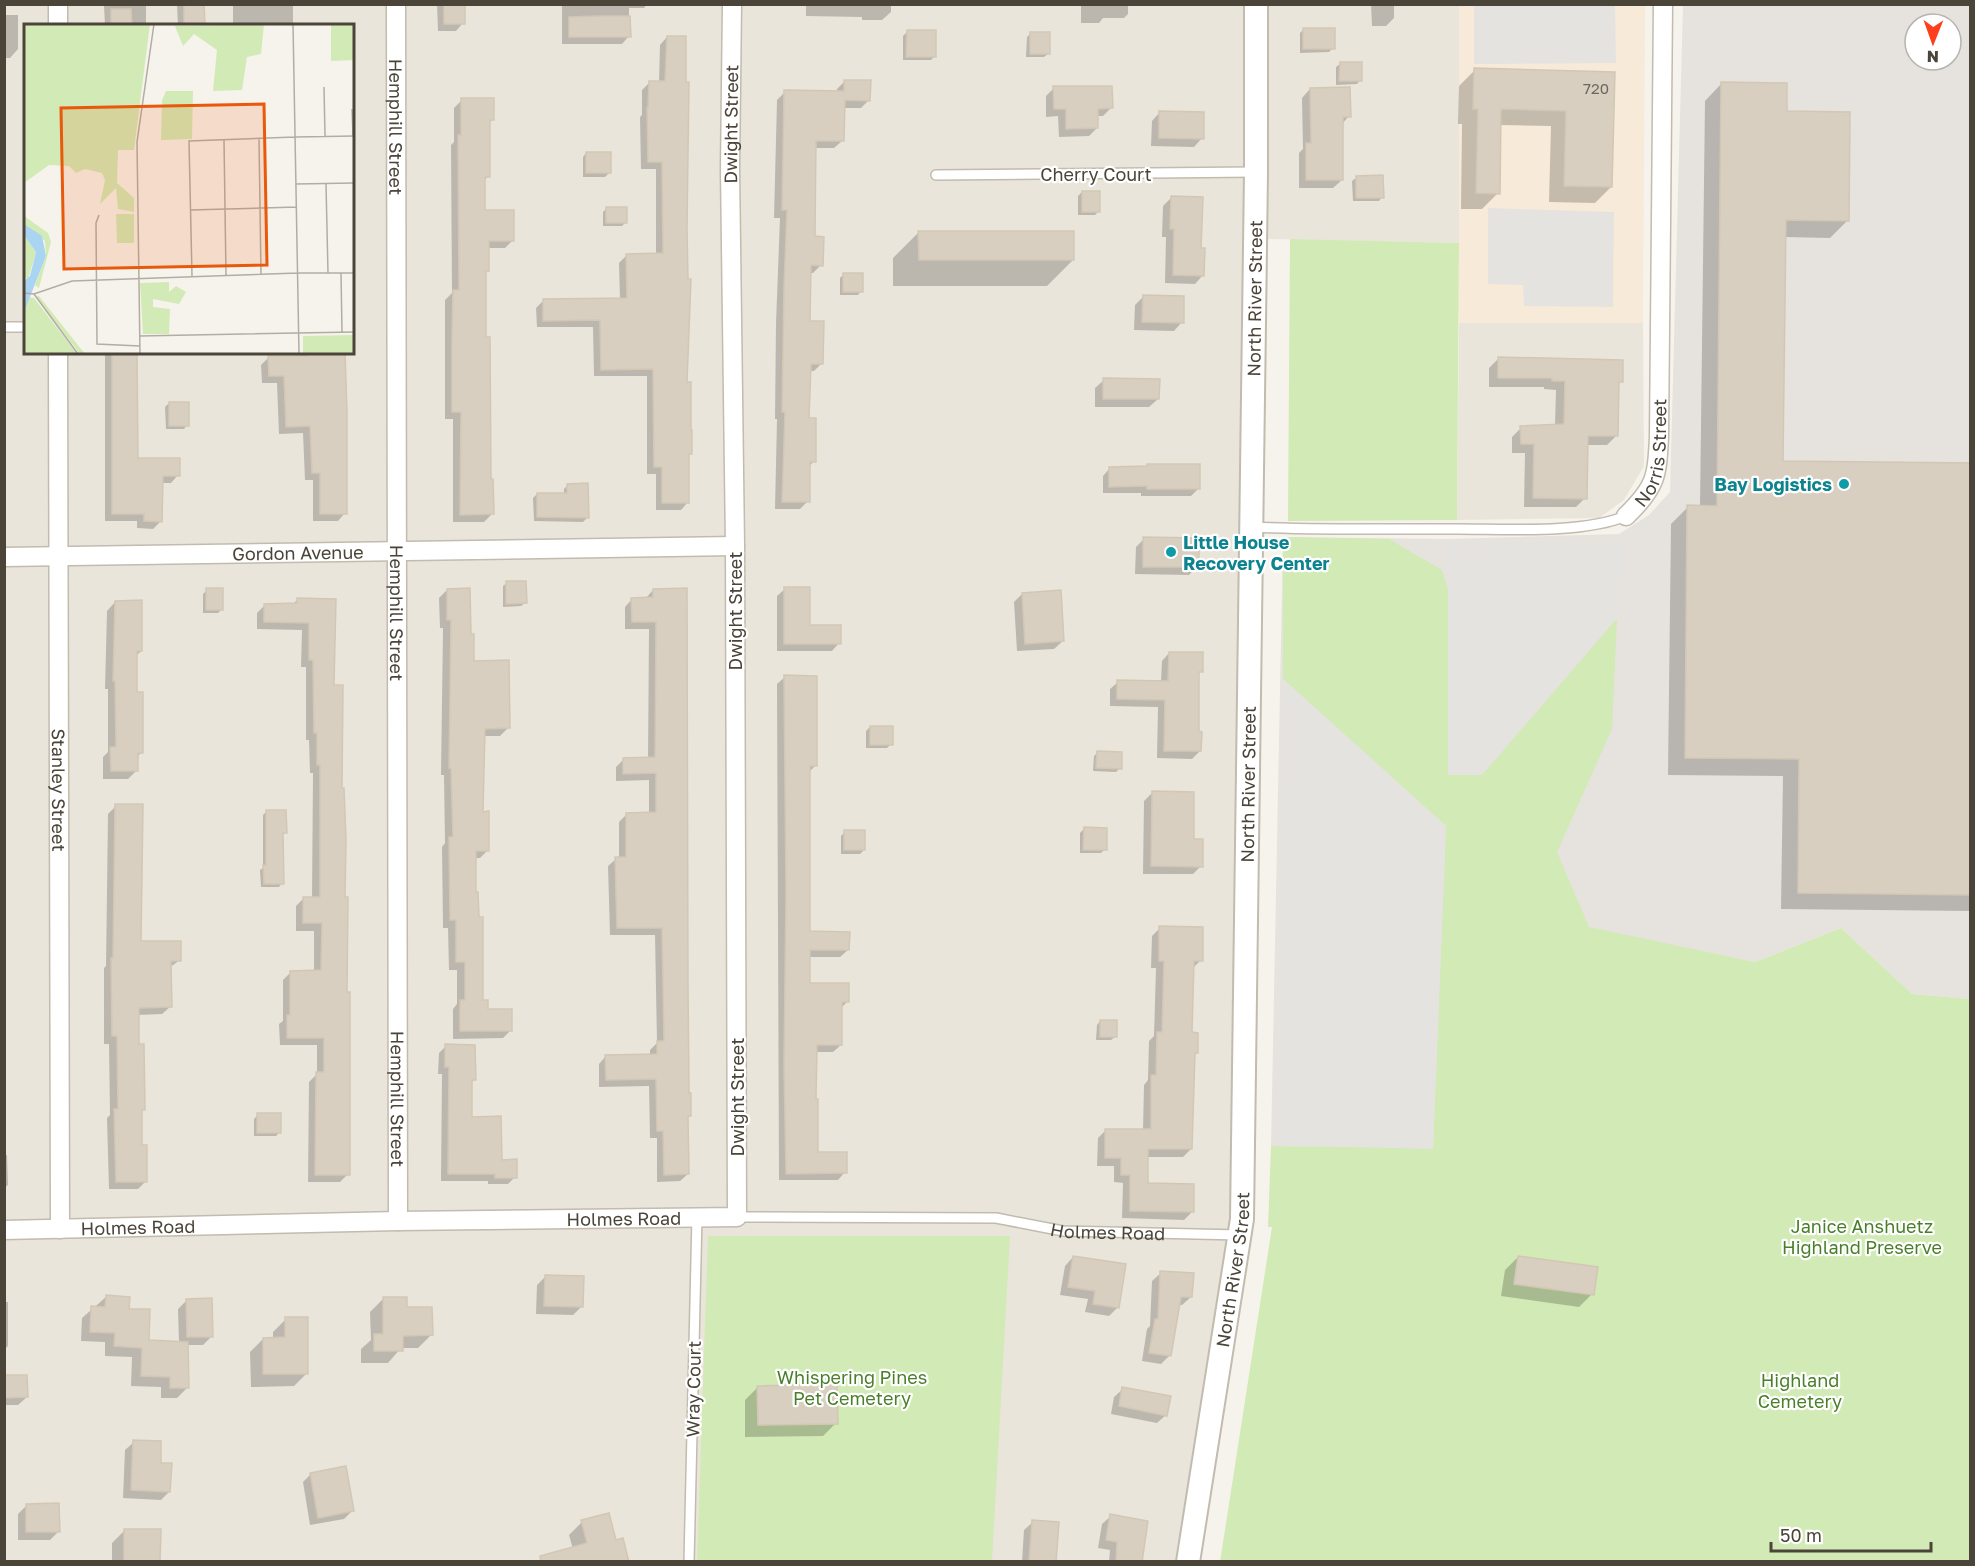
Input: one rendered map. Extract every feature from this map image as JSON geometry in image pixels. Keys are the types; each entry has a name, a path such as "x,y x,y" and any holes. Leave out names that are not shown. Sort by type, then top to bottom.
{"street":[{"path":"58,4 58,24"},
{"name":"Hemphill Street","path":"396,4 398,1221"},
{"name":"Dwight Street","path":"732,4 730,169 735,546 737,1217"},
{"name":"North River Street","path":"1188,1562 1242,1219 1252,527 1256,4"},
{"name":"Norris Street","path":"1626,516 1645,498 1657,472 1658,460 1663,4"},
{"name":"Stanley Street","path":"57,354 60,1229"},
{"name":"Gordon Avenue","path":"4,557 735,546"},
{"name":"Holmes Road","path":"4,1230 398,1221 737,1217"}],"lane":[{"name":"Cherry Court","path":"936,175 1256,172"},
{"path":"4,327 24,327"},
{"name":"Norris Street","path":"1252,527 1525,529 1577,526 1614,521 1626,516"},
{"name":"Wray Court","path":"689,1562 697,1216"},
{"name":"Holmes Road","path":"737,1217 996,1218 1063,1231 1240,1235"}],"shaded area":[{"path":"5,5 1255,5 1240,1235 1185,1561 5,1562"},
{"path":"1266,5 1459,5 1459,243 1265,239"},
{"path":"1459,5 1645,5 1643,323 1459,323"},
{"path":"1474,5 1615,5 1616,63 1474,64"},
{"path":"1683,5 1970,5 1970,999 1912,994 1841,928 1755,962 1589,928 1433,1149 1271,1146 1283,537 1448,539 1619,534 1649,515 1670,492"},
{"path":"1488,208 1614,212 1613,307 1524,306 1523,285 1488,284"},
{"path":"1459,323 1643,323 1644,466 1624,500 1599,518 1457,520"},
{"path":"1625,543 1617,618 1482,775 1448,775 1448,546"},
{"path":"1283,679 1446,826 1433,1149 1275,1145"}],"green space":[{"path":"1290,239 1459,243 1457,520 1288,521"},
{"path":"1283,537 1389,539 1442,570 1448,590 1448,775 1482,774 1617,618 1612,729 1557,852 1589,927 1755,962 1841,928 1912,994 1970,999 1970,1561 1220,1562 1272,1227 1268,1227 1271,1146 1433,1148 1446,826 1283,679"},
{"name":"Whispering Pines Pet Cemetery","path":"708,1236 1010,1236 992,1561 697,1562"}],"building":[{"path":"184,4 204,4 205,24 184,24"},
{"path":"444,4 465,4 465,24 444,24"},
{"path":"111,9 131,9 132,24 111,24"},
{"path":"630,16 631,37 569,37 569,17"},
{"path":"1303,28 1335,28 1335,49 1303,49"},
{"path":"907,30 936,30 936,57 906,57"},
{"path":"1030,32 1050,32 1050,54 1030,54"},
{"path":"667,36 686,36 686,82 689,82 687,229 688,279 691,279 687,382 691,382 692,454 689,454 689,503 662,503 662,467 654,467 653,369 601,370 600,320 543,321 543,299 627,298 626,254 663,253 662,162 648,162 647,108 649,81 665,81"},
{"path":"1340,62 1362,62 1362,81 1339,81"},
{"path":"1474,68 1615,72 1612,187 1564,186 1566,111 1501,109 1500,194 1476,193 1478,109 1473,109"},
{"path":"844,80 871,80 870,101 845,100 844,141 816,141 815,236 824,237 823,266 811,265 810,321 824,321 823,364 811,364 809,418 816,418 816,462 810,462 810,502 782,502 787,210 782,210 784,90 844,91"},
{"name":"Bay Logistics","path":"1721,82 1787,83 1787,111 1850,112 1849,221 1786,220 1783,461 1971,463 1971,895 1798,893 1799,759 1685,758 1687,505 1717,506"},
{"path":"1053,86 1112,86 1113,108 1098,109 1098,128 1066,129 1066,109 1054,109"},
{"path":"1350,87 1351,117 1343,117 1343,180 1306,180 1306,143 1311,143 1310,88"},
{"path":"461,98 494,98 494,120 490,120 490,177 485,177 485,210 514,210 514,241 489,241 489,271 486,271 486,337 490,337 491,479 493,479 494,514 460,515 461,412 452,412 452,337 453,290 459,290 458,135 461,135"},
{"path":"1159,111 1204,112 1204,139 1159,138"},
{"path":"586,152 611,152 611,173 586,173"},
{"path":"1383,175 1384,198 1356,198 1356,176"},
{"path":"1082,191 1100,191 1100,212 1082,212"},
{"path":"1171,196 1203,197 1201,248 1205,248 1204,276 1173,275 1174,229 1170,229"},
{"path":"606,207 627,207 627,223 606,223"},
{"path":"918,231 1074,231 1074,260 919,260"},
{"path":"843,273 863,273 863,292 843,292"},
{"path":"1143,295 1184,296 1184,323 1142,322"},
{"path":"112,354 137,354 138,458 180,458 180,476 163,476 162,522 144,521 144,514 112,514"},
{"path":"308,354 345,354 347,514 320,514 320,473 312,473 310,426 286,427 284,376 269,376 268,356 308,356"},
{"path":"1498,357 1623,360 1623,382 1619,382 1618,436 1588,436 1587,499 1533,498 1534,444 1521,444 1520,426 1564,424 1565,381 1552,381 1552,378 1498,378"},
{"path":"1103,378 1160,379 1159,399 1103,399"},
{"path":"169,402 189,402 189,426 169,426"},
{"path":"1147,464 1200,464 1200,489 1147,489 1147,486 1109,487 1109,467 1147,466"},
{"path":"588,483 589,518 537,517 537,493 567,493 567,484"},
{"name":"Little House Recovery Center","path":"1143,537 1199,538 1199,567 1143,567"},
{"path":"506,581 526,581 527,603 506,604"},
{"path":"784,587 810,587 810,625 841,625 841,644 784,644"},
{"path":"206,588 223,588 223,610 206,610"},
{"path":"470,588 474,661 509,660 510,728 485,729 483,812 489,811 489,851 476,851 476,892 478,892 479,917 483,917 483,1000 488,1000 488,1009 512,1009 512,1031 460,1031 460,1000 465,1000 465,962 456,962 456,920 450,920 449,837 453,837 451,768 449,768 451,620 447,620 447,589"},
{"path":"687,588 688,984 689,1093 691,1093 691,1116 688,1116 689,1174 664,1175 663,1131 657,1131 656,1079 606,1080 605,1055 657,1054 657,1041 664,1041 662,928 617,928 615,857 626,857 626,813 656,812 656,773 623,774 623,758 655,757 656,622 632,622 631,598 653,597 653,589"},
{"path":"1061,590 1064,641 1025,644 1022,593"},
{"path":"297,598 336,599 334,685 343,685 342,788 344,788 346,840 345,897 348,897 347,992 350,992 350,1175 315,1175 316,1072 324,1072 324,1038 287,1038 287,1015 290,1015 290,971 321,970 322,923 303,923 303,897 320,897 320,765 317,765 317,733 314,733 313,660 309,660 309,623 264,622 264,604 297,603"},
{"path":"142,600 142,651 137,651 137,692 143,692 143,753 138,753 138,771 111,771 110,747 116,747 115,681 113,681 115,601"},
{"path":"1169,652 1203,652 1203,672 1199,672 1201,751 1164,751 1165,700 1117,699 1117,680 1168,681"},
{"path":"784,675 817,676 817,766 810,766 810,931 850,932 849,950 810,950 810,983 849,983 849,1002 842,1002 842,1045 817,1045 816,1099 818,1099 818,1152 847,1152 847,1173 786,1174"},
{"path":"870,726 893,726 893,745 870,745"},
{"path":"1097,751 1122,752 1122,769 1096,768"},
{"path":"1152,791 1194,792 1194,839 1203,839 1203,867 1151,866"},
{"path":"115,804 143,804 141,941 181,941 181,961 171,961 172,1007 139,1008 139,1044 144,1044 145,1110 142,1110 142,1145 147,1145 147,1182 116,1182 114,1109 118,1109 117,1036 112,1036 111,958 113,958"},
{"path":"266,810 286,810 287,833 283,833 284,884 264,884"},
{"path":"1084,827 1107,828 1107,850 1083,850"},
{"path":"844,830 865,830 865,850 844,850"},
{"path":"1159,926 1203,927 1203,961 1194,961 1192,1032 1198,1033 1198,1053 1195,1053 1192,1149 1148,1149 1148,1183 1194,1184 1194,1212 1130,1211 1130,1175 1121,1175 1121,1158 1105,1158 1105,1129 1151,1129 1151,1075 1156,1075 1157,1032 1162,1032 1164,961 1159,961"},
{"path":"1100,1020 1117,1020 1117,1037 1100,1037"},
{"path":"445,1044 475,1045 476,1080 472,1080 472,1117 501,1116 502,1160 517,1159 517,1178 495,1178 495,1174 448,1174 449,1067 445,1067"},
{"path":"257,1113 281,1113 281,1133 257,1133"},
{"path":"1073,1256 1126,1264 1119,1308 1093,1304 1095,1291 1068,1287"},
{"path":"1518,1256 1598,1267 1594,1295 1514,1284"},
{"path":"1160,1271 1194,1273 1192,1297 1181,1297 1171,1356 1149,1353 1155,1319 1158,1319"},
{"path":"545,1275 584,1276 583,1307 544,1306"},
{"path":"106,1295 130,1297 129,1309 150,1309 149,1340 188,1342 189,1388 170,1388 170,1377 141,1376 142,1348 114,1346 115,1333 90,1332 91,1306 105,1307"},
{"path":"383,1297 407,1297 407,1307 432,1307 433,1335 403,1336 403,1351 374,1351 374,1334 383,1334"},
{"path":"212,1298 213,1337 187,1337 186,1299"},
{"path":"285,1317 308,1317 308,1374 263,1374 263,1338 285,1337"},
{"path":"4,1375 27,1375 28,1397 4,1398"},
{"path":"837,1384 838,1424 758,1425 757,1386"},
{"path":"1122,1387 1171,1396 1167,1416 1119,1406"},
{"path":"133,1440 161,1441 161,1463 172,1463 170,1492 131,1490"},
{"path":"346,1466 354,1511 318,1518 310,1473"},
{"path":"59,1503 60,1532 26,1532 26,1504"},
{"path":"609,1513 616,1540 623,1538 629,1562 541,1562 540,1556 587,1543 581,1520"},
{"path":"1110,1514 1148,1521 1142,1562 1116,1562 1117,1542 1106,1540"},
{"path":"1032,1520 1059,1522 1056,1562 1029,1562"},
{"path":"124,1529 161,1529 160,1562 124,1562"}],"place":[{"name":"Bay Logistics","path":"1844,484"},
{"name":"Little House Recovery Center","path":"1171,552"}],"park label":[{"name":"Janice Anshuetz Highland Preserve","path":"1862,1236"},
{"name":"Highland Cemetery","path":"1800,1390"}]}
